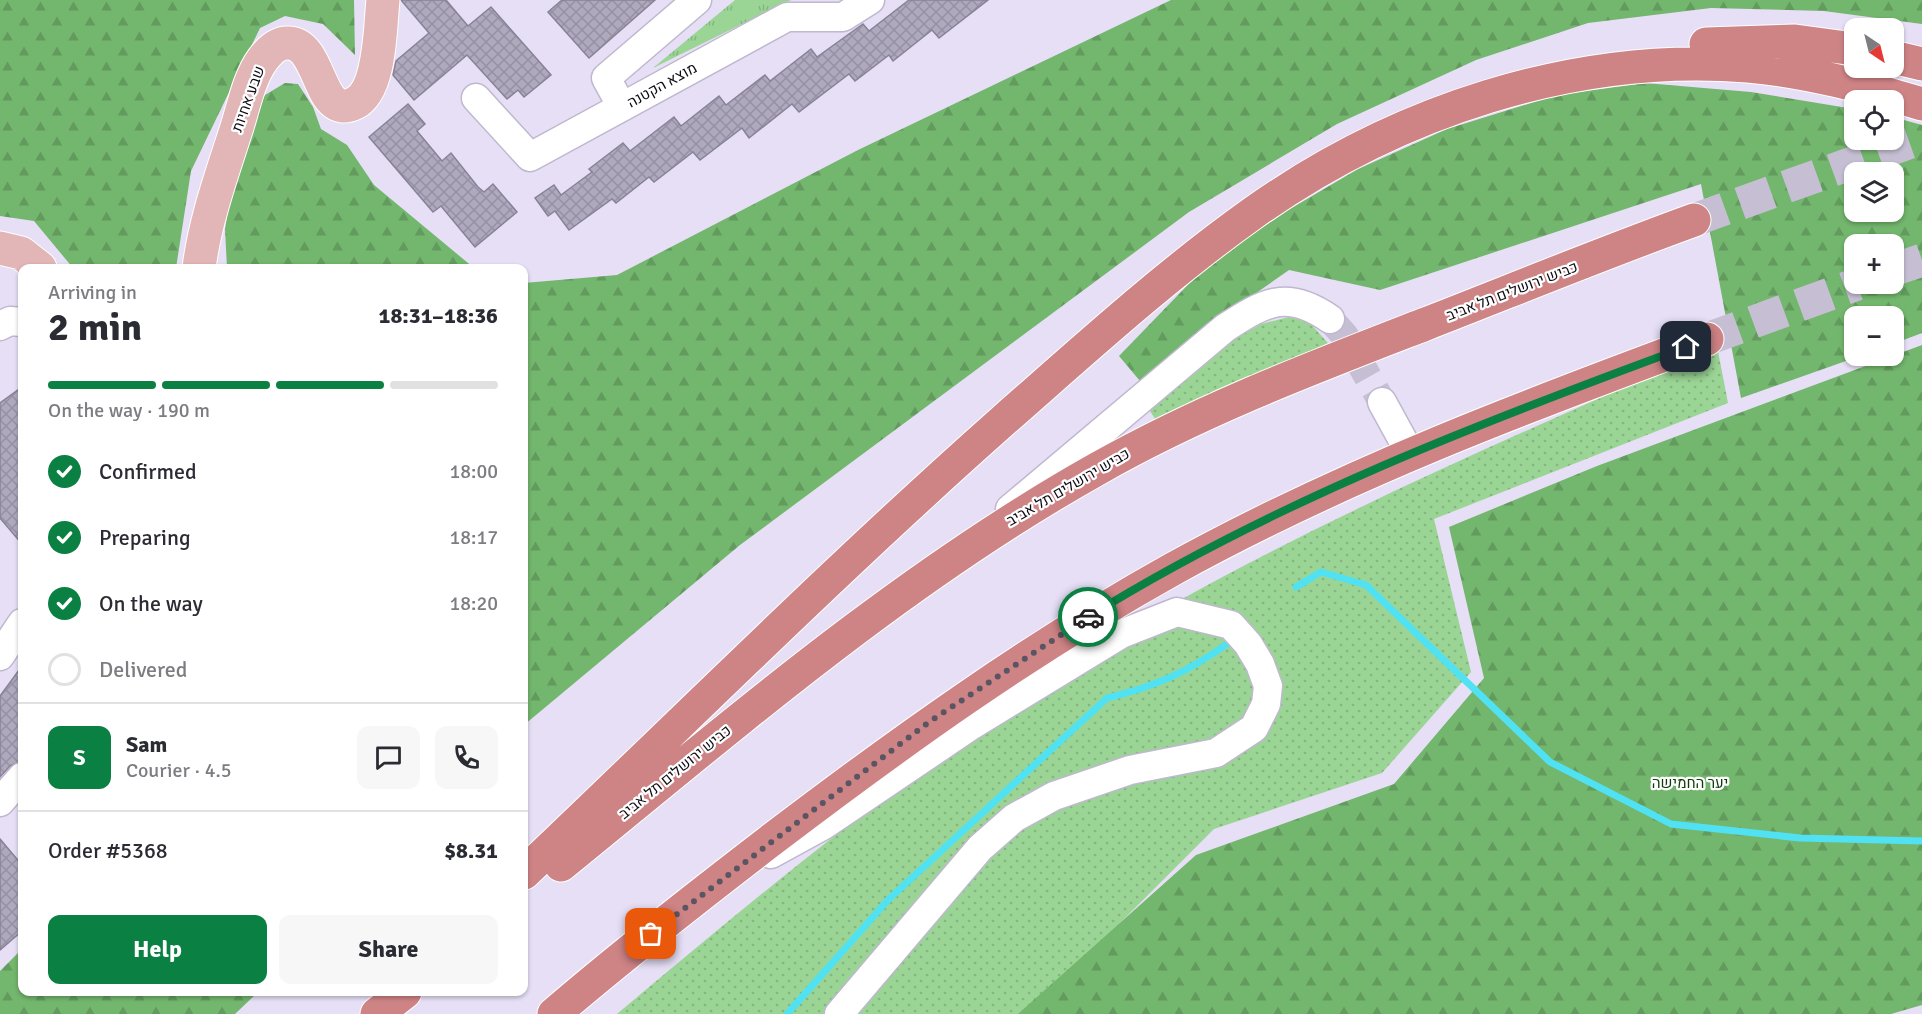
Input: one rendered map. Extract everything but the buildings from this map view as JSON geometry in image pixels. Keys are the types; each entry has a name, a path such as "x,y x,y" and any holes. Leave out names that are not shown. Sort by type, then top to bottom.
{"highway":[{"path":"528,869 923,491 1192,258 1257,210 1324,168 1392,133 1518,84 1600,61 1696,45 1795,42 1844,48"},
{"path":"1904,60 1922,64"},
{"path":"1482,99 1533,84 1605,70 1677,64 1749,66 1822,77 1922,104"},
{"name":"כביש ירושלים תל אביב","path":"528,892 794,676 942,566 1098,468 1210,411 1271,384 1694,220"},
{"path":"554,1014 704,892 929,722 1097,612 1254,527 1411,455 1579,387 1707,339"},
{"path":"376,1014 395,996"},
{"path":"376,1014 400,996"}],"main road":[{"name":"שבע אחיות","path":"200,264 209,216 251,84 263,59 277,46 284,43 298,45 310,57 325,92 331,100 338,104 353,104 365,94 374,77 384,0"},
{"path":"0,248 21,253 35,264"}],"street":[{"path":"622,107 606,78 697,0"},
{"name":"מוצא הקטנה","path":"476,98 530,157 787,17 843,17 870,0"},
{"path":"942,566 1225,328 1248,313 1273,303 1295,300 1330,318"},
{"path":"0,326 10,321 18,322"},
{"path":"1382,402 1411,455"},
{"path":"704,892 824,825 972,725 1121,634 1177,612 1231,625 1248,644 1260,664 1268,687 1266,704 1254,728 1216,753 1130,770 1054,796 1014,818 980,848 839,1014"},
{"path":"0,656 18,629"},
{"path":"0,802 18,782"}],"green space":[{"path":"0,0 354,0 355,55 323,24 285,16 260,28 191,171 177,264 70,264 34,221 0,216"},
{"path":"735,0 791,0 653,68"},
{"path":"1171,0 1922,0 1922,24 1904,22 1904,18 1877,18 1824,11 1711,8 1588,23 1476,60 1337,124 1189,212 740,545 528,722 528,283 617,275 858,150"},
{"path":"285,83 298,84 313,107 321,129 347,145 374,185 469,264 227,264 225,229 239,140 265,95"},
{"path":"1645,83 1751,92 1844,107 1844,150 1904,150 1904,120 1922,125 1922,333 1904,340 1904,306 1844,306 1844,362 1741,398 1701,184 1380,290 1289,270 1216,321 1140,381 1119,356 1208,264 1290,209 1358,169 1447,129 1557,95"},
{"path":"1289,317 1309,322 1328,343 1157,422 1148,408 1225,344 1261,324"},
{"name":"יער החמישה","path":"1922,345 1922,1005 1891,1014 1018,1014 1196,855 1394,784 1484,678 1449,527 1597,466 1866,366 1904,366 1904,352"},
{"path":"1717,346 1728,403 1434,519 1471,672 1382,773 1214,829 1029,1014 617,1014 847,826 942,755 1081,658 1235,570 1314,530 1474,454"},
{"path":"18,953 18,996 254,996 235,1014 0,1014 0,971"}],"waterway":[{"path":"1296,587 1321,572 1366,585 1550,762 1671,824 1800,838 1922,841"},
{"path":"787,1014 888,900 1107,698 1140,689 1170,677 1198,663 1227,644"}],"tunnel":[{"path":"1694,220 1922,138"},
{"path":"1904,266 1922,260"},
{"path":"1707,339 1844,289"},
{"path":"1330,319 1345,336 1382,402"}],"way so far":[{"path":"651,934 929,722 1015,663 1088,617"}],"route":[{"path":"1088,617 1176,567 1332,490 1557,395 1686,347"}]}
